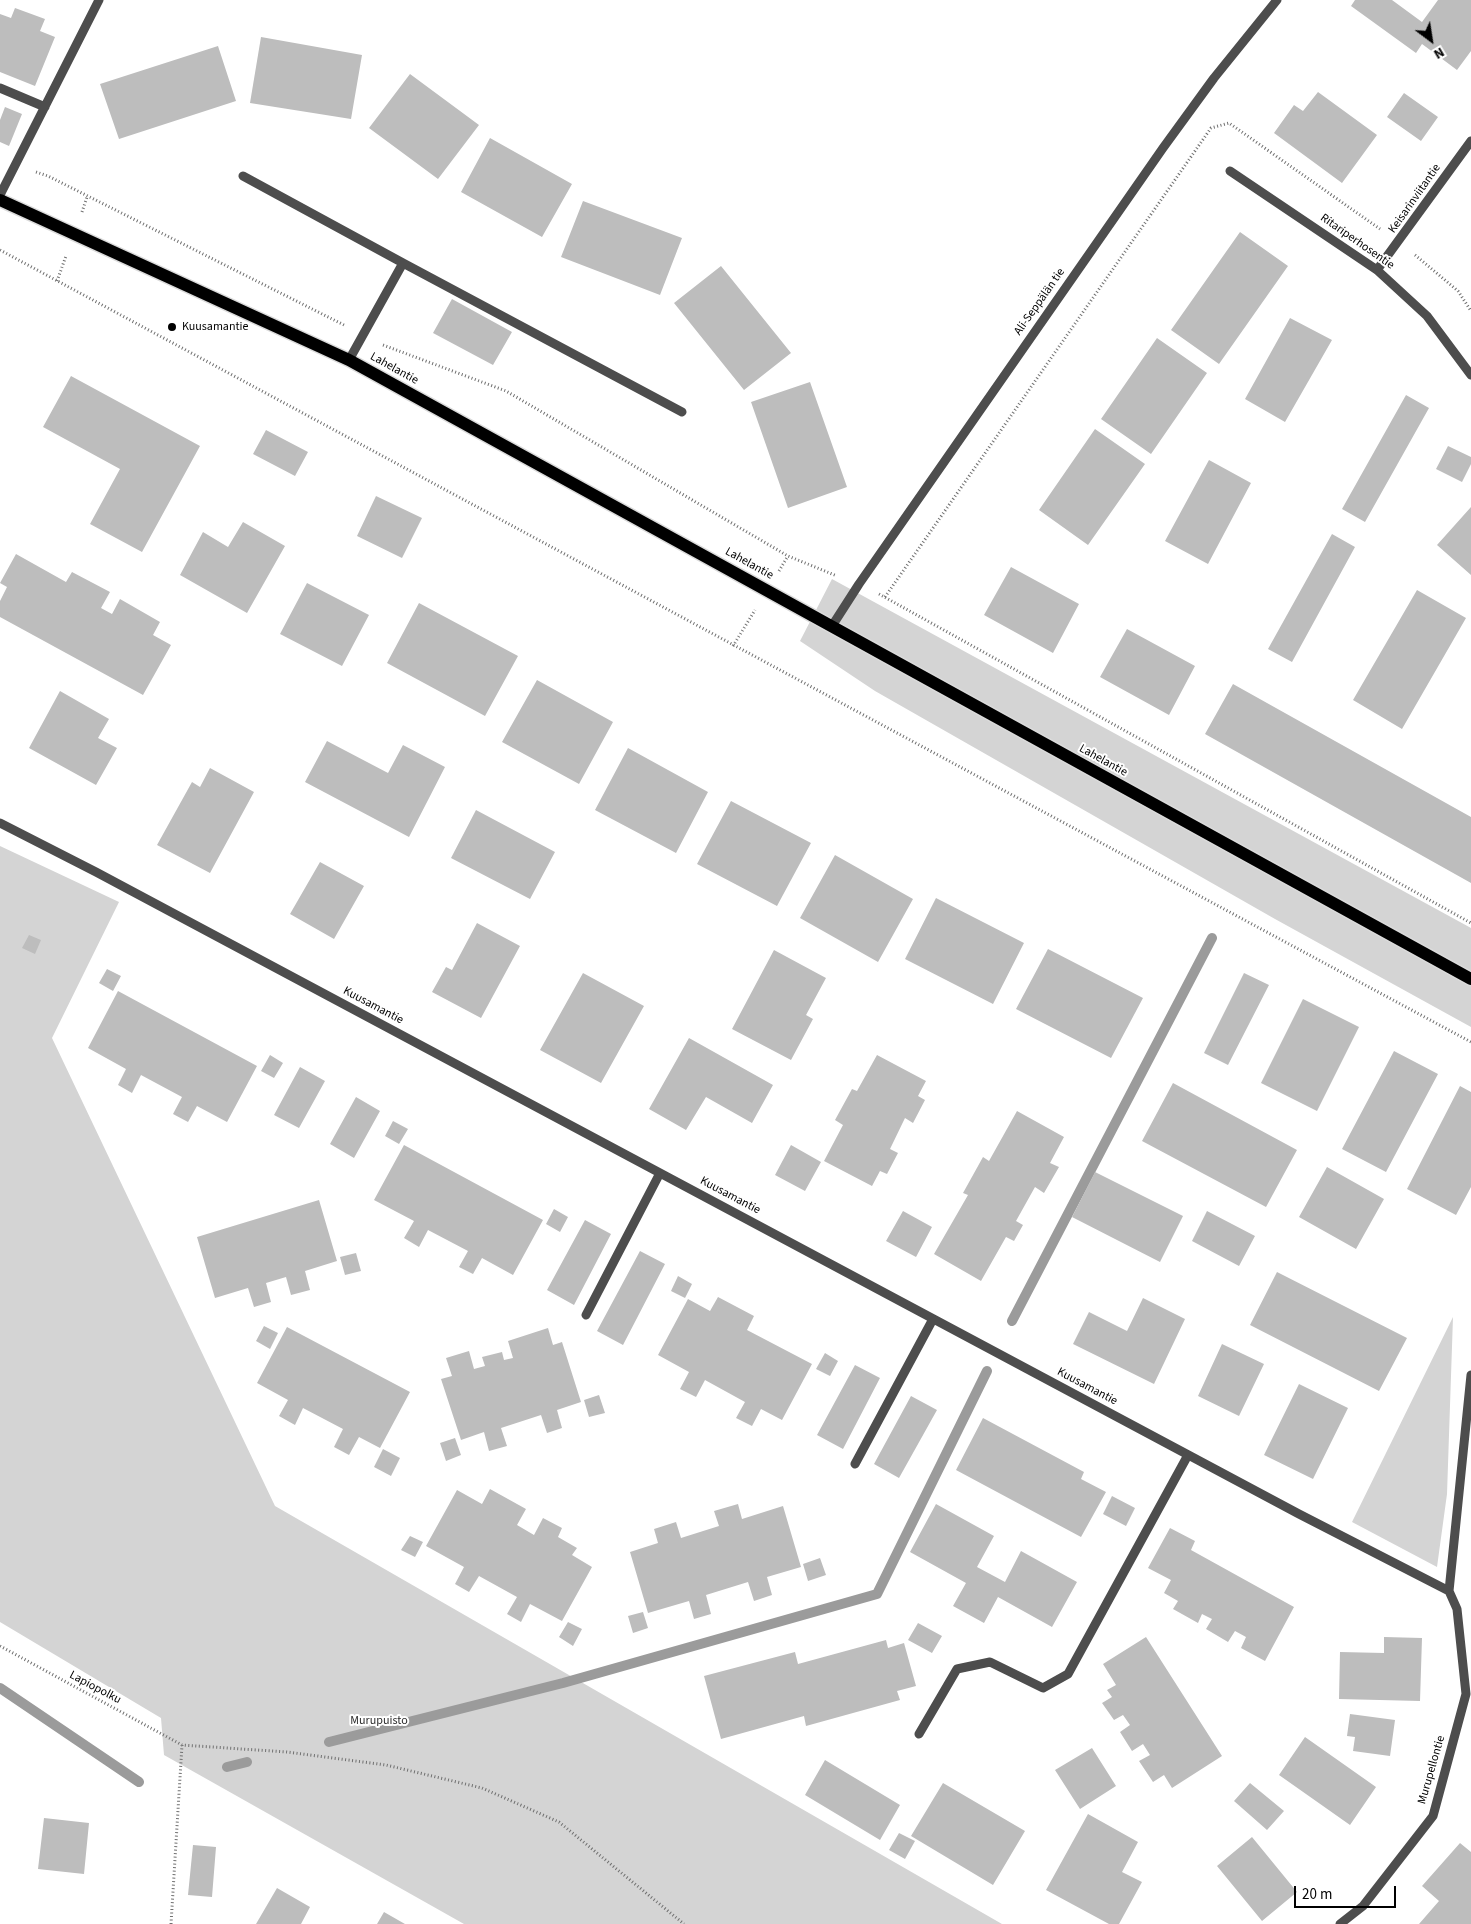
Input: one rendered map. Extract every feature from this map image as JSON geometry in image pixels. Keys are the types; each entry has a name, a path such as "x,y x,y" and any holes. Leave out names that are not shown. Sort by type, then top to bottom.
{"main road":[{"name":"Lahelantie","path":"0,200 349,360 1471,979"}],"street":[{"path":"0,195 99,0"},
{"name":"Ali-Seppälän tie","path":"832,626 859,584 1163,148 1214,78 1277,0"},
{"path":"0,88 45,107"},
{"name":"Keisarinviitantie","path":"1377,270 1471,141"},
{"name":"Ritariperhosentie","path":"1230,171 1377,270 1427,316 1471,376"},
{"path":"242,176 682,412"},
{"path":"349,360 403,263"},
{"name":"Kuusamantie","path":"0,823 1188,1455 1448,1591"},
{"path":"586,1315 660,1173"},
{"path":"855,1464 933,1318"},
{"path":"1448,1591 1471,1375"},
{"path":"919,1734 957,1669 990,1662 1043,1688 1068,1674 1188,1455"},
{"name":"Murupellontie","path":"1340,1924 1363,1906 1432,1816 1466,1694 1457,1608 1448,1591"}],"path":[{"path":"885,597 1212,128 1229,122 1399,242 1458,291 1471,311"},
{"path":"15,166 48,176 281,292 377,343 480,380 506,392 788,556 859,584 885,597 1471,923"},
{"path":"0,250 1471,1042"},
{"name":"Lapiopolku","path":"0,1646 182,1745"},
{"path":"172,1924 182,1745 288,1752 386,1765 482,1788 559,1822 684,1924"}],"green space":[{"path":"832,579 1471,928 1471,1027 1275,919 875,691 800,641"},
{"name":"Murupuisto","path":"0,846 119,902 52,1038 275,1506 1002,1924 464,1924 164,1755 161,1718 0,1622"},
{"path":"1453,1317 1447,1494 1437,1567 1352,1522"}],"building":[{"path":"1355,0 1392,0 1422,22 1438,0 1471,0 1471,51 1457,70 1422,44 1416,53 1351,6"},
{"path":"15,8 45,19 40,31 55,37 35,86 0,72 0,14 11,18"},
{"path":"261,37 362,55 351,119 250,103"},
{"path":"218,46 236,101 119,139 100,84"},
{"path":"410,74 479,125 438,179 369,128"},
{"path":"1318,92 1377,135 1342,183 1274,133 1294,105 1303,111"},
{"path":"1404,93 1438,117 1421,141 1387,117"},
{"path":"5,107 22,114 9,146 0,142 0,120"},
{"path":"490,138 572,184 542,237 461,192"},
{"path":"583,201 682,238 660,295 561,257"},
{"path":"1240,232 1288,266 1219,364 1171,330"},
{"path":"721,266 791,353 744,390 674,303"},
{"path":"452,299 512,332 493,365 433,333"},
{"path":"1290,318 1332,340 1285,422 1245,399"},
{"path":"1157,338 1207,373 1151,454 1101,419"},
{"path":"71,376 200,446 142,552 90,524 120,469 43,427"},
{"path":"810,382 847,487 788,508 751,402"},
{"path":"1406,395 1429,408 1365,522 1342,509"},
{"path":"1095,429 1145,464 1088,545 1039,510"},
{"path":"266,430 308,452 295,476 253,454"},
{"path":"1448,446 1471,457 1471,464 1462,482 1436,469"},
{"path":"1209,460 1251,483 1208,564 1165,541"},
{"path":"376,496 422,518 402,558 357,536"},
{"path":"1471,507 1471,575 1437,545"},
{"path":"243,522 285,546 247,613 180,575 203,532 228,547"},
{"path":"1332,534 1355,547 1292,662 1268,649"},
{"path":"16,554 66,582 72,572 110,592 101,608 112,614 120,599 160,622 153,635 171,645 143,695 0,617 0,601 7,587 0,583"},
{"path":"1011,567 1079,604 1053,653 984,615"},
{"path":"307,583 369,615 342,666 280,634"},
{"path":"1417,590 1466,618 1402,729 1353,700"},
{"path":"419,603 518,656 485,716 387,663"},
{"path":"1127,629 1195,666 1169,715 1100,677"},
{"path":"537,680 613,722 579,784 502,742"},
{"path":"1233,684 1471,817 1471,883 1205,734"},
{"path":"60,691 109,719 98,738 117,748 96,785 29,748"},
{"path":"327,741 388,773 403,745 445,767 409,837 305,782"},
{"path":"628,748 708,792 676,853 595,810"},
{"path":"210,768 254,792 210,873 157,845 192,782 200,787"},
{"path":"731,801 811,843 777,906 697,864"},
{"path":"476,810 555,852 530,899 451,858"},
{"path":"835,855 913,899 878,962 800,918"},
{"path":"320,862 364,886 334,939 290,914"},
{"path":"936,898 1024,943 993,1004 905,959"},
{"path":"477,923 520,946 481,1018 432,992 446,967 452,970"},
{"path":"29,935 41,940 35,954 22,948"},
{"path":"1048,949 1143,998 1111,1058 1016,1009"},
{"path":"774,950 826,978 806,1015 813,1019 791,1060 732,1029"},
{"path":"107,969 121,976 113,991 99,983"},
{"path":"583,973 644,1006 601,1083 540,1050"},
{"path":"1244,973 1269,985 1228,1065 1204,1053"},
{"path":"118,991 257,1066 227,1122 197,1106 188,1122 173,1114 182,1097 141,1075 132,1093 118,1085 126,1069 88,1048"},
{"path":"1303,999 1359,1027 1317,1111 1261,1083"},
{"path":"689,1038 773,1085 752,1123 706,1097 686,1130 649,1109"},
{"path":"1394,1051 1438,1074 1386,1172 1342,1149"},
{"path":"270,1055 283,1063 274,1078 261,1071"},
{"path":"877,1055 926,1081 918,1096 925,1100 913,1123 905,1118 890,1149 898,1153 887,1174 880,1171 872,1186 824,1161 843,1125 835,1120 852,1089 857,1091"},
{"path":"300,1067 325,1081 299,1128 274,1115"},
{"path":"1173,1083 1297,1150 1266,1207 1142,1141"},
{"path":"1460,1086 1471,1092 1471,1187 1456,1215 1407,1189"},
{"path":"356,1097 380,1111 354,1158 330,1144"},
{"path":"1017,1111 1064,1137 1050,1163 1059,1167 1044,1193 1035,1187 1016,1221 1023,1225 1014,1241 1006,1237 981,1281 934,1254 968,1195 963,1193 983,1157 989,1161"},
{"path":"393,1121 408,1129 399,1144 385,1136"},
{"path":"404,1145 543,1220 513,1275 482,1258 473,1274 459,1267 468,1251 428,1230 419,1247 404,1238 414,1221 374,1200"},
{"path":"791,1145 821,1162 805,1191 775,1175"},
{"path":"1327,1167 1384,1199 1356,1249 1299,1217"},
{"path":"1095,1172 1183,1216 1160,1262 1072,1217"},
{"path":"319,1200 337,1261 305,1271 310,1290 291,1295 286,1277 266,1283 271,1302 254,1307 248,1288 215,1298 197,1237"},
{"path":"554,1209 568,1217 560,1232 546,1224"},
{"path":"903,1211 932,1227 916,1257 886,1241"},
{"path":"1207,1211 1255,1236 1239,1266 1192,1241"},
{"path":"585,1220 611,1234 574,1305 547,1290"},
{"path":"640,1251 665,1264 623,1345 597,1331"},
{"path":"356,1253 361,1271 345,1275 340,1257"},
{"path":"1277,1272 1407,1338 1379,1391 1250,1325"},
{"path":"678,1276 692,1284 685,1298 671,1291"},
{"path":"718,1297 754,1316 747,1330 812,1364 782,1420 761,1409 752,1426 736,1418 745,1402 705,1380 696,1397 680,1389 689,1372 658,1355 688,1299 710,1311"},
{"path":"1143,1298 1185,1319 1154,1384 1073,1344 1089,1312 1127,1331"},
{"path":"264,1326 278,1333 270,1349 256,1341"},
{"path":"287,1327 410,1392 380,1448 359,1437 349,1455 334,1447 343,1429 303,1408 295,1425 279,1416 288,1400 257,1383"},
{"path":"548,1328 553,1345 562,1342 581,1402 557,1410 562,1428 547,1433 541,1415 501,1428 507,1446 489,1451 484,1432 461,1440 441,1379 452,1376 446,1358 469,1351 474,1369 485,1366 482,1357 502,1352 504,1360 513,1358 508,1341"},
{"path":"1222,1344 1264,1364 1239,1416 1198,1396"},
{"path":"825,1353 838,1361 830,1376 816,1369"},
{"path":"855,1365 880,1378 843,1449 817,1435"},
{"path":"1299,1384 1348,1408 1313,1479 1264,1455"},
{"path":"599,1395 605,1413 589,1417 584,1400"},
{"path":"911,1396 937,1410 899,1478 874,1464"},
{"path":"983,1418 1084,1472 1081,1479 1106,1492 1081,1537 956,1470"},
{"path":"455,1438 461,1455 446,1461 440,1443"},
{"path":"383,1449 400,1458 391,1476 374,1467"},
{"path":"490,1489 526,1509 517,1525 534,1535 543,1518 562,1528 558,1537 577,1548 572,1555 592,1567 562,1621 530,1604 521,1622 507,1614 517,1597 479,1576 469,1592 455,1584 464,1567 426,1546 457,1490 482,1504"},
{"path":"1112,1496 1135,1508 1126,1526 1103,1514"},
{"path":"738,1504 742,1519 783,1506 801,1567 767,1577 772,1595 754,1601 748,1582 706,1595 711,1614 694,1619 689,1601 648,1613 630,1552 658,1543 654,1529 676,1522 681,1538 719,1526 714,1511"},
{"path":"936,1504 994,1536 977,1567 1005,1582 1021,1551 1077,1582 1052,1627 998,1597 984,1623 953,1606 966,1583 910,1552"},
{"path":"1170,1528 1195,1541 1191,1550 1294,1607 1265,1661 1241,1648 1246,1637 1235,1631 1228,1642 1206,1629 1212,1619 1202,1614 1198,1623 1173,1609 1178,1601 1164,1593 1171,1580 1148,1568"},
{"path":"410,1536 423,1542 415,1557 401,1550"},
{"path":"820,1558 826,1575 808,1581 803,1564"},
{"path":"643,1612 648,1628 633,1633 628,1616"},
{"path":"568,1622 582,1629 573,1646 559,1637"},
{"path":"918,1623 942,1636 932,1653 908,1640"},
{"path":"1146,1637 1222,1756 1172,1788 1164,1775 1153,1782 1139,1761 1150,1755 1143,1744 1132,1751 1120,1732 1130,1725 1123,1715 1114,1720 1102,1703 1112,1697 1107,1690 1116,1685 1103,1664"},
{"path":"1384,1637 1422,1638 1420,1701 1339,1699 1340,1652 1384,1653"},
{"path":"886,1640 888,1648 904,1643 916,1686 897,1691 900,1700 806,1726 804,1716 721,1739 704,1676 795,1652 798,1664"},
{"path":"1350,1714 1395,1720 1390,1756 1353,1751 1355,1737 1347,1736"},
{"path":"1305,1737 1376,1787 1350,1825 1279,1775"},
{"path":"1092,1748 1116,1786 1080,1809 1055,1770"},
{"path":"825,1760 900,1805 880,1840 805,1795"},
{"path":"943,1783 1025,1831 993,1885 911,1836"},
{"path":"1250,1783 1284,1811 1267,1830 1234,1801"},
{"path":"1088,1814 1138,1842 1122,1872 1142,1882 1119,1924 1109,1924 1046,1890"},
{"path":"44,1818 89,1823 84,1874 38,1869"},
{"path":"899,1833 915,1841 905,1859 889,1850"},
{"path":"1252,1837 1297,1892 1262,1921 1217,1866"},
{"path":"1460,1843 1471,1852 1471,1924 1419,1924 1439,1901 1422,1886"},
{"path":"193,1845 216,1847 212,1897 188,1895"},
{"path":"277,1888 310,1907 301,1924 256,1924"},
{"path":"384,1912 405,1924 377,1924"}],"waterway":[{"path":"1012,1321 1212,938"},
{"path":"329,1742 563,1683 877,1594 987,1371"},
{"path":"0,1688 139,1782"},
{"path":"227,1767 247,1762"}],"place":[{"name":"Kuusamantie","path":"172,327"}]}
